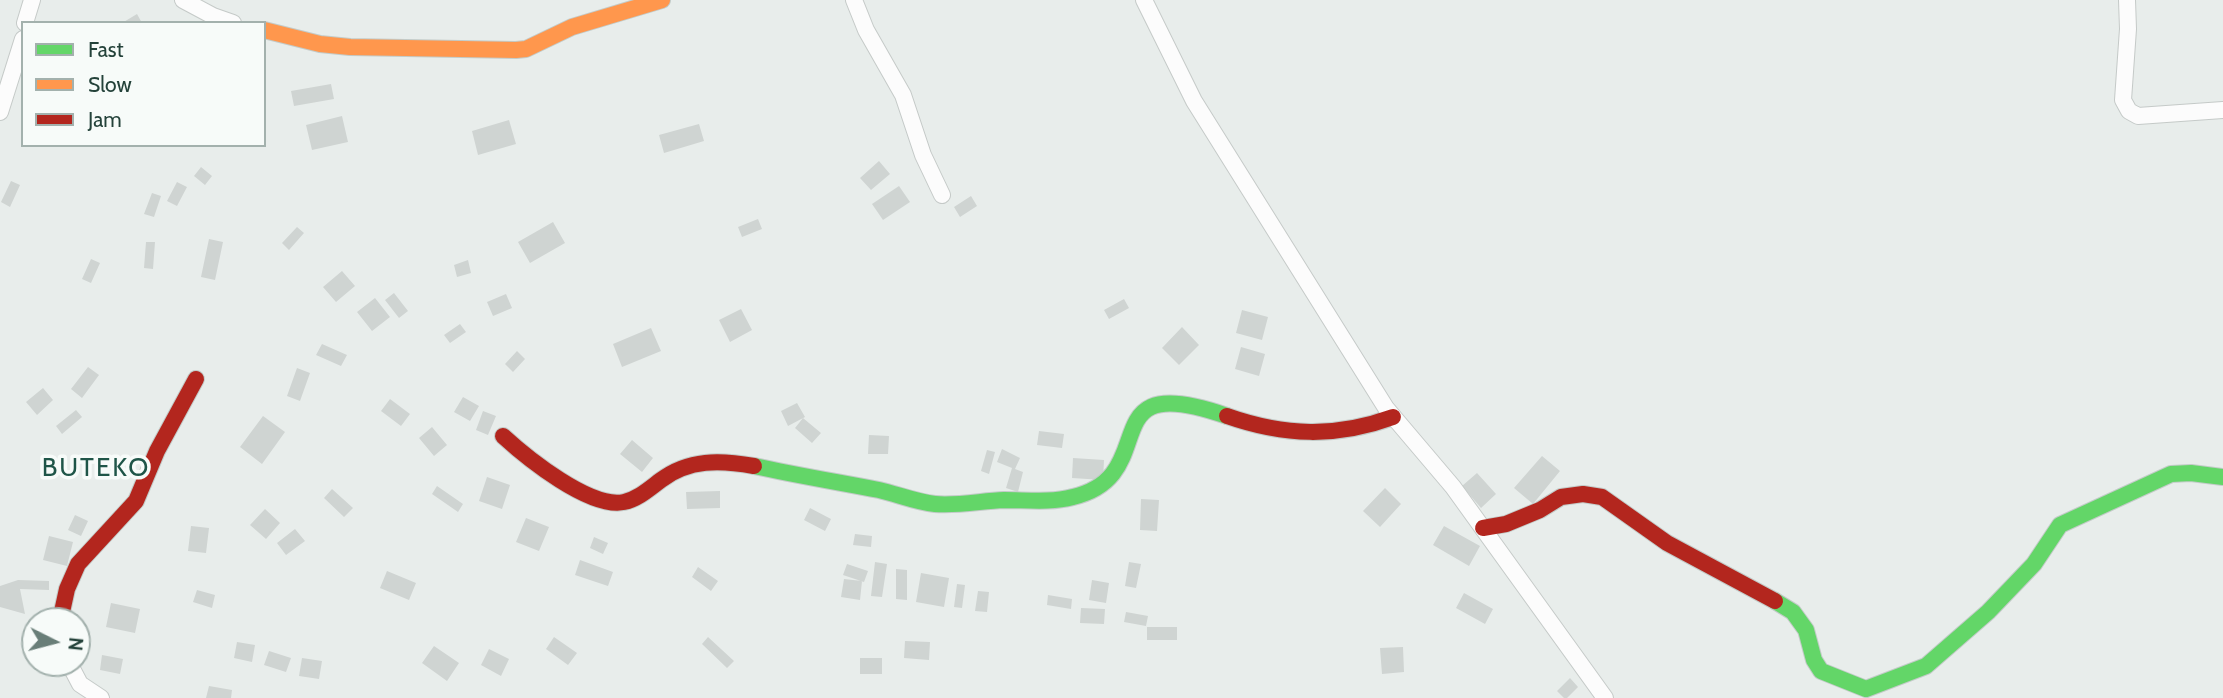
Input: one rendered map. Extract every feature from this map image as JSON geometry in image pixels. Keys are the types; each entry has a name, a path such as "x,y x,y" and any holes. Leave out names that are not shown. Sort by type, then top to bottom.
{"street":[{"path":"26,21 32,0"},
{"path":"266,30 320,44 350,47 516,50 526,49 572,27 662,0"},
{"path":"854,0 866,30 903,95 923,155 942,195"},
{"path":"1144,0 1194,101 1393,417 1453,487 1605,698"},
{"path":"2127,0 2128,29 2123,100 2129,111 2138,116 2223,110"},
{"path":"186,1 227,21"},
{"path":"0,112 21,45"},
{"path":"63,607 67,589 78,564 136,500 157,451 196,379"},
{"path":"503,436 545,472 611,502 620,503 637,498 671,473 706,462 739,464 820,478 938,504 992,500 1050,501 1083,495 1100,487 1112,477 1126,452 1136,417 1141,410 1160,402 1202,407 1273,429 1322,433 1365,428 1393,417"},
{"path":"1483,528 1506,524 1561,497 1583,494 1602,497 1667,543 1739,580 1793,612 1806,630 1814,660 1821,671 1866,688 1926,666 1988,612 2035,564 2060,525 2171,474 2191,473 2223,477"},
{"path":"76,677 80,684 101,698"}],"building":[{"path":"137,14 141,21 125,21"},
{"path":"331,84 334,99 294,106 291,91"},
{"path":"342,116 348,142 312,150 306,125"},
{"path":"509,120 516,144 478,155 472,131"},
{"path":"699,124 704,141 664,153 659,135"},
{"path":"879,161 890,174 871,190 860,178"},
{"path":"201,167 212,176 205,185 194,176"},
{"path":"11,181 20,185 10,207 1,202"},
{"path":"177,182 187,187 177,206 167,201"},
{"path":"899,186 910,202 883,220 872,204"},
{"path":"152,193 161,196 154,217 144,214"},
{"path":"971,196 977,206 960,217 954,207"},
{"path":"758,219 762,229 742,237 738,227"},
{"path":"553,222 565,243 530,263 518,242"},
{"path":"297,227 304,233 289,250 282,243"},
{"path":"209,239 223,242 215,280 201,277"},
{"path":"146,242 155,242 153,269 144,268"},
{"path":"91,259 100,263 91,283 82,279"},
{"path":"468,260 471,273 457,277 454,265"},
{"path":"342,271 355,286 336,302 323,287"},
{"path":"394,293 408,311 399,318 385,300"},
{"path":"506,294 512,308 493,316 487,302"},
{"path":"375,298 390,317 372,331 357,312"},
{"path":"1124,299 1129,308 1109,319 1104,310"},
{"path":"741,309 752,330 730,342 719,320"},
{"path":"1242,310 1268,317 1262,340 1236,333"},
{"path":"460,324 466,332 450,343 444,335"},
{"path":"1182,327 1199,345 1179,365 1162,348"},
{"path":"651,328 661,351 622,367 613,344"},
{"path":"322,344 347,355 341,366 316,355"},
{"path":"1241,347 1265,354 1259,376 1235,369"},
{"path":"517,351 525,359 513,372 505,364"},
{"path":"88,367 99,375 82,398 71,389"},
{"path":"297,368 310,373 300,401 287,396"},
{"path":"43,388 53,400 37,415 26,402"},
{"path":"463,397 479,406 470,421 454,412"},
{"path":"390,399 410,414 401,426 381,411"},
{"path":"797,403 805,417 788,426 781,411"},
{"path":"76,410 82,417 62,434 56,426"},
{"path":"483,411 496,416 488,435 476,430"},
{"path":"263,416 285,432 262,464 240,447"},
{"path":"803,418 821,433 812,443 795,428"},
{"path":"432,427 447,445 434,456 419,438"},
{"path":"1039,431 1064,434 1062,448 1037,445"},
{"path":"869,435 889,436 888,454 868,454"},
{"path":"632,440 653,458 642,472 620,454"},
{"path":"1002,449 1020,458 1015,469 1023,472 1018,492 1006,488 1012,468 997,462"},
{"path":"987,450 995,452 989,474 981,471"},
{"path":"1542,456 1560,471 1533,504 1514,488"},
{"path":"1073,458 1104,460 1103,480 1072,478"},
{"path":"1477,473 1496,494 1481,508 1462,486"},
{"path":"487,477 510,485 502,509 479,501"},
{"path":"437,486 463,504 458,512 432,494"},
{"path":"1385,488 1401,504 1380,527 1363,511"},
{"path":"332,489 353,508 344,517 324,498"},
{"path":"720,491 720,508 687,509 686,492"},
{"path":"1141,499 1159,500 1157,531 1140,530"},
{"path":"810,508 831,519 825,531 804,520"},
{"path":"265,509 280,523 266,539 250,525"},
{"path":"75,515 88,521 81,536 68,530"},
{"path":"526,518 549,527 539,551 516,542"},
{"path":"191,526 209,528 206,553 188,551"},
{"path":"1444,526 1480,546 1469,566 1433,545"},
{"path":"295,529 305,541 286,555 277,543"},
{"path":"855,534 872,536 871,547 853,545"},
{"path":"49,536 73,542 67,566 43,560"},
{"path":"594,537 608,543 603,554 590,548"},
{"path":"580,560 613,572 608,586 575,575"},
{"path":"875,562 887,564 882,597 871,596"},
{"path":"1129,562 1141,564 1136,588 1125,586"},
{"path":"847,564 868,571 864,582 843,575"},
{"path":"698,567 718,581 711,591 692,577"},
{"path":"896,569 907,570 907,600 896,599"},
{"path":"387,571 416,583 409,600 380,588"},
{"path":"921,573 949,578 944,607 916,602"},
{"path":"844,579 862,581 860,600 841,597"},
{"path":"18,580 49,581 49,590 20,589 24,607 21,607 21,613 0,607 0,586"},
{"path":"1092,580 1109,583 1106,603 1089,600"},
{"path":"957,584 965,585 962,608 954,607"},
{"path":"197,590 215,595 212,608 193,602"},
{"path":"978,591 989,592 987,612 975,611"},
{"path":"1464,593 1493,609 1485,624 1456,608"},
{"path":"1048,595 1072,599 1071,609 1047,605"},
{"path":"111,603 140,609 135,633 106,627"},
{"path":"1081,608 1105,609 1104,624 1080,623"},
{"path":"1126,612 1148,616 1146,626 1124,622"},
{"path":"1147,627 1177,627 1177,640 1147,640"},
{"path":"554,637 577,653 568,665 546,649"},
{"path":"708,637 734,661 727,668 702,644"},
{"path":"905,641 930,642 929,660 904,658"},
{"path":"237,642 255,645 252,662 234,658"},
{"path":"434,646 459,663 447,681 422,663"},
{"path":"1403,647 1404,672 1382,674 1380,648"},
{"path":"489,649 509,659 501,676 481,665"},
{"path":"269,651 291,658 286,672 264,665"},
{"path":"102,655 123,659 120,674 100,670"},
{"path":"302,658 322,661 319,679 299,676"},
{"path":"860,658 882,658 882,674 860,674"},
{"path":"1570,678 1578,687 1564,698 1557,691"},
{"path":"209,686 232,690 231,698 206,698"}],"traffic: fast":[{"path":"754,466 879,490 935,504 1056,500 1073,497 1101,485 1117,468 1141,414 1157,405 1184,405 1227,416"},
{"path":"1775,601 1793,612 1806,630 1814,660 1821,671 1866,689 1926,666 1988,612 2034,564 2060,525 2171,474 2191,473 2223,477"}],"traffic: slow":[{"path":"266,30 320,44 350,47 516,50 526,49 572,27 662,0"}],"traffic: jam":[{"path":"63,607 67,589 78,564 136,501 157,451 196,379"},
{"path":"1227,416 1269,428 1310,432 1351,429 1393,417"},
{"path":"503,436 560,480 594,498 610,502 634,499 672,473 694,465 717,462 754,466"},
{"path":"1483,528 1506,524 1540,510 1561,497 1583,494 1602,497 1667,543 1775,601"}],"district":[{"name":"BUTEKO","path":"96,468"}]}
